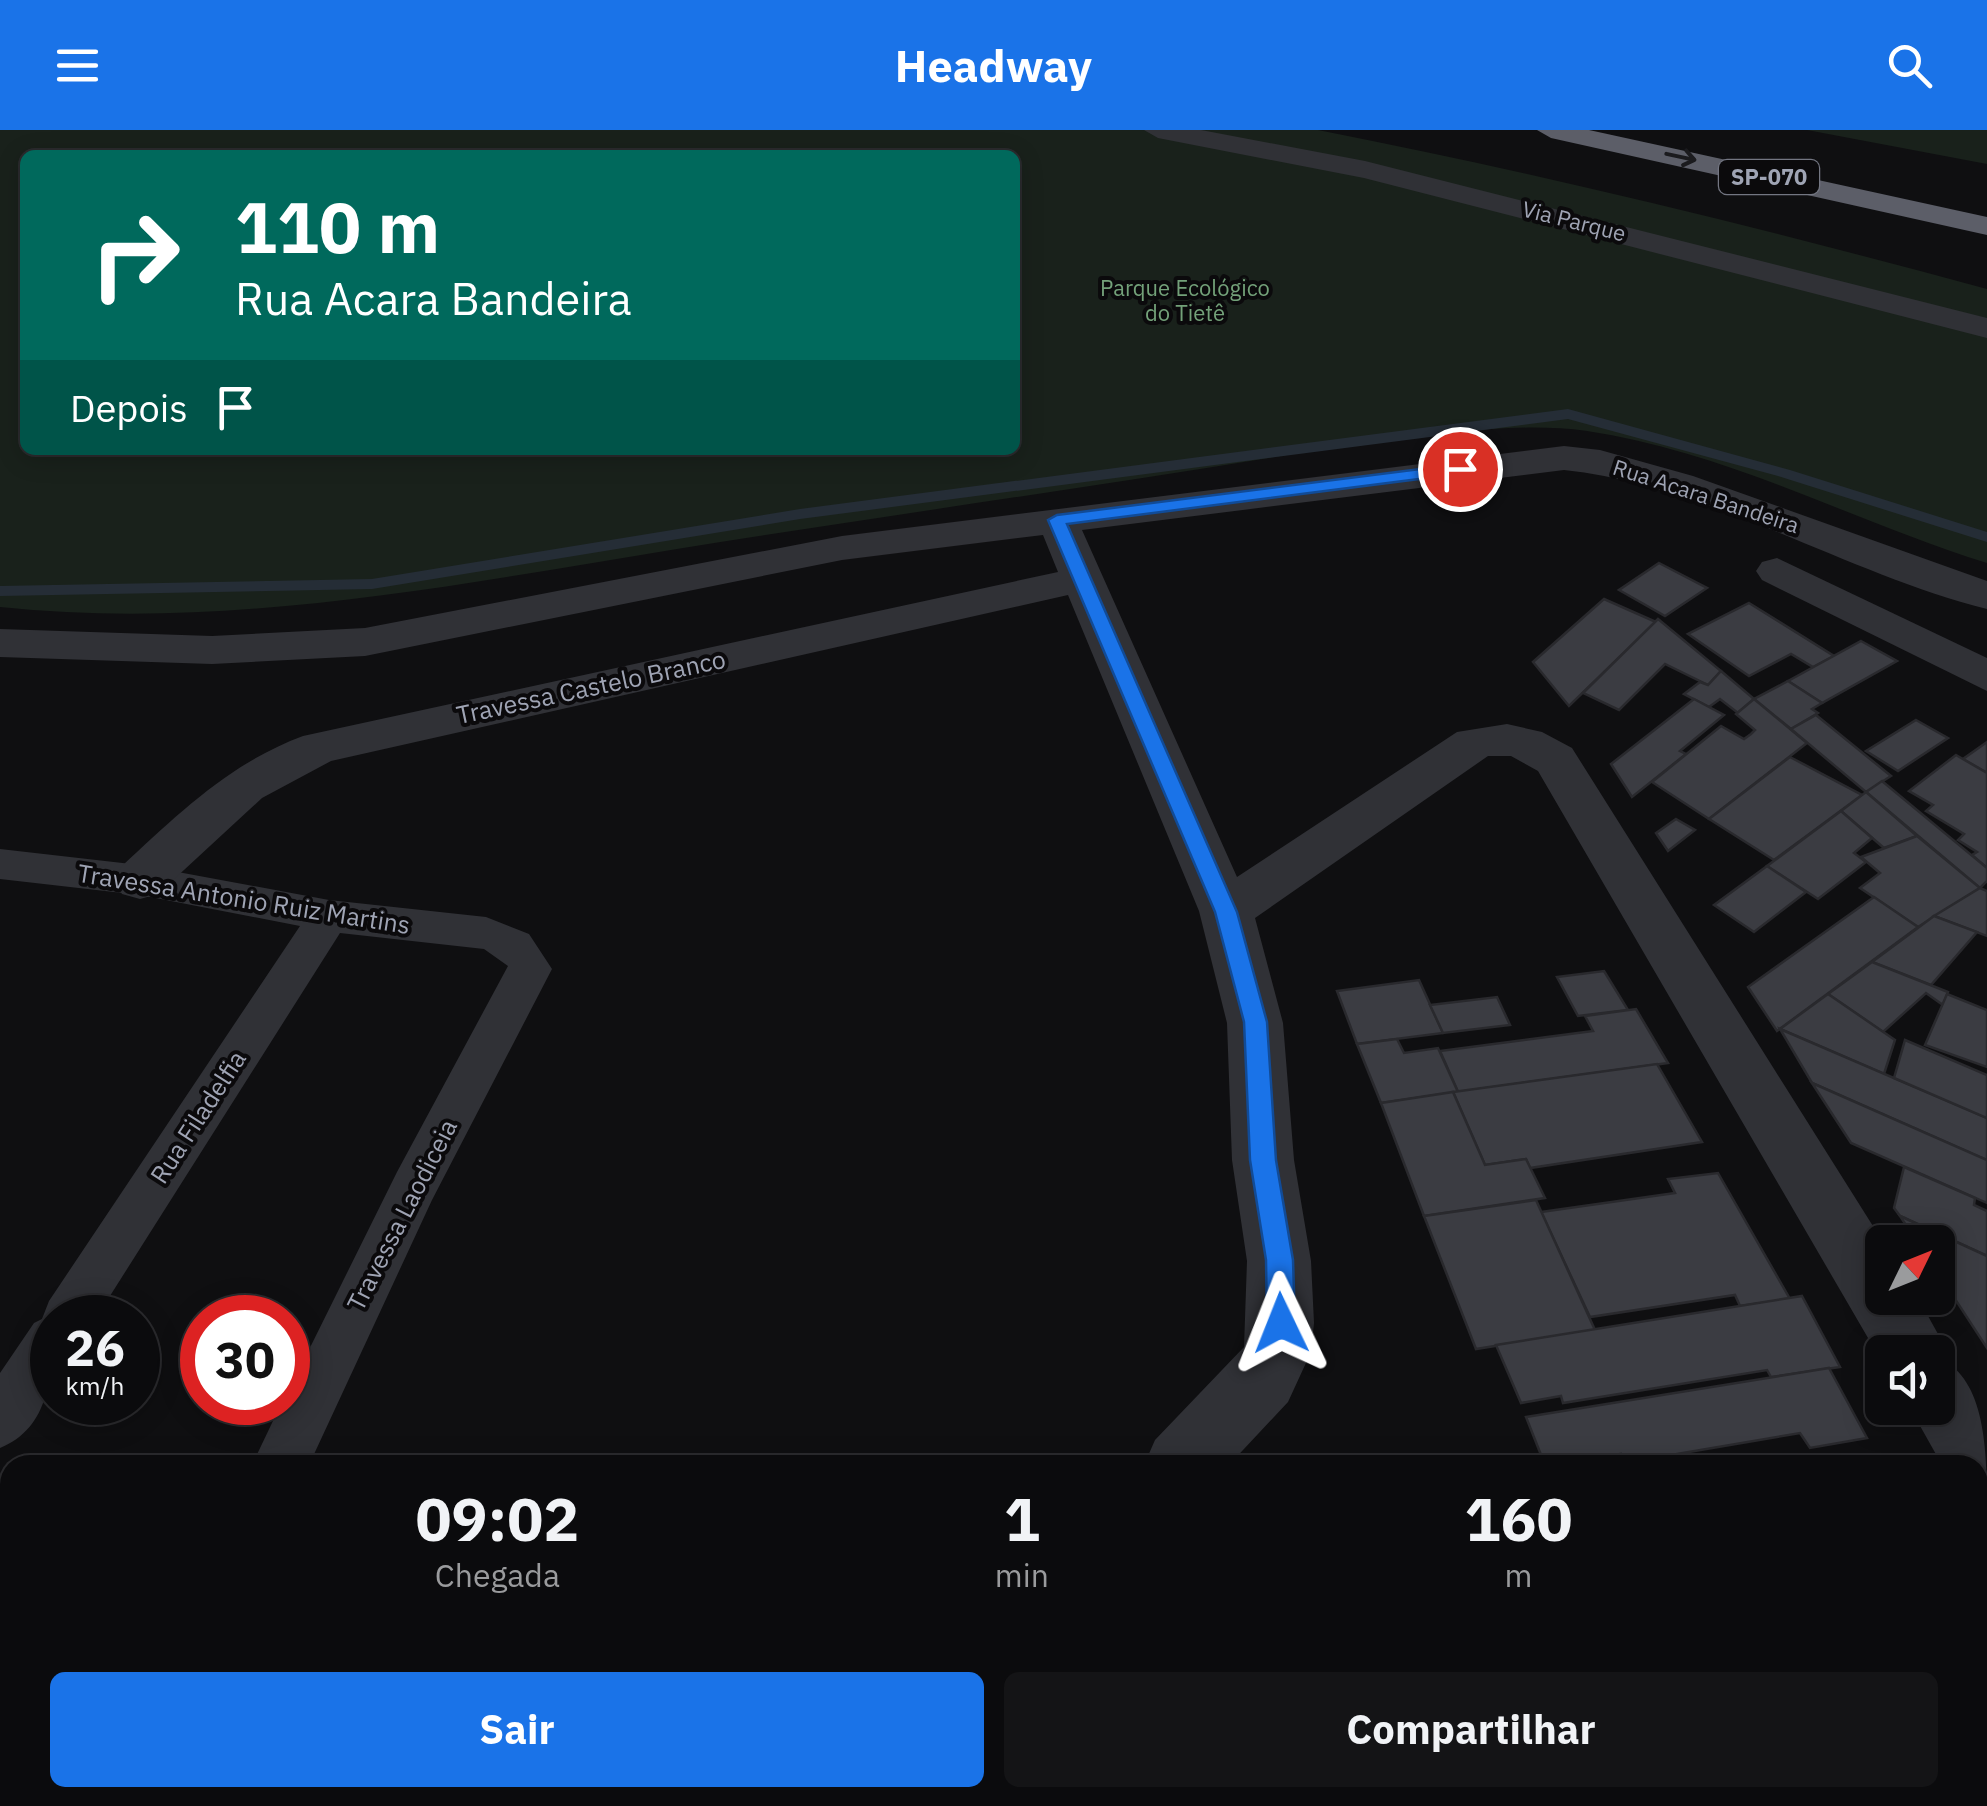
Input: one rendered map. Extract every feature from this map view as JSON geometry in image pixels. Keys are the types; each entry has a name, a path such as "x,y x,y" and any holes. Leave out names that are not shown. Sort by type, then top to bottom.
{"highway":[{"name":"SP-070","path":"1551,130 1987,226"}],"street":[{"name":"Via Parque","path":"1158,130 1365,170 1987,328"},
{"name":"Rua Acara Bandeira","path":"0,643 212,650 364,642 842,548 1564,458 1600,462 1679,484 1987,596"},
{"path":"1057,520 1226,912 1255,1022 1263,1160 1279,1260 1281,1323 1277,1352 1264,1379 1190,1455"},
{"path":"1777,571 1987,676"},
{"name":"Travessa Castelo Branco","path":"140,880 242,784 280,760 320,747 1084,579"},
{"path":"1226,912 1474,743 1502,736 1526,740 1555,760 1904,1335"},
{"path":"1955,1420 1976,1455"}],"lane":[{"name":"Travessa Antonio Ruiz Martins","path":"0,864 140,880 328,916 486,933 510,941 526,954 531,968"},
{"name":"Rua Filadelfia","path":"82,1295 328,916"},
{"name":"Travessa Laodiceia","path":"285,1455 414,1187 531,968"},
{"path":"0,1420 30,1374"}],"green space":[{"name":"Parque Ecológico do Tietê","path":"0,130 1318,130 1654,204 1987,289 1987,563 1690,455 1587,431 1513,428 1388,438 425,590 255,609 85,613 0,607"},
{"path":"1807,130 1987,130 1987,164"}],"building":[{"path":"1659,563 1707,588 1665,616 1619,590"},
{"path":"1604,599 1656,622 1569,706 1533,662"},
{"path":"1749,603 1834,656 1813,667 1791,654 1749,676 1688,634"},
{"path":"1658,619 1721,671 1708,685 1665,664 1619,710 1583,693"},
{"path":"1861,641 1897,661 1822,703 1788,681"},
{"path":"1721,671 1754,699 1738,713 1720,699 1709,707 1684,694 1700,682 1708,685"},
{"path":"1788,681 1822,703 1812,709 1818,713 1791,729 1754,699"},
{"path":"1694,699 1724,715 1680,751 1686,754 1632,797 1611,764"},
{"path":"1754,699 1807,743 1709,819 1652,782 1721,726 1744,739 1751,734 1755,730 1736,714"},
{"path":"1816,715 1891,776 1866,792 1791,729"},
{"path":"1916,720 1948,738 1898,771 1866,751"},
{"path":"1987,742 1987,773 1963,759"},
{"path":"1956,755 1987,773 1987,868 1972,855 1977,852 1958,840 1964,834 1926,811 1933,805 1909,791"},
{"path":"1790,757 1862,795 1774,860 1709,819"},
{"path":"1882,781 1987,868 1987,881 1980,888 1866,792"},
{"path":"1866,792 1917,836 1884,848 1841,811"},
{"path":"1841,811 1872,838 1854,853 1866,862 1818,899 1767,866"},
{"path":"1676,819 1695,830 1668,851 1656,833"},
{"path":"1917,836 1980,888 1918,927 1860,888 1880,873 1861,857"},
{"path":"1767,866 1806,892 1754,932 1714,905"},
{"path":"1980,888 1987,891 1987,936 1934,916"},
{"path":"1874,897 1918,927 1777,1031 1748,987"},
{"path":"1934,916 1977,932 1931,985 1872,962"},
{"path":"1872,962 1948,992 1943,1005 1926,993 1883,1032 1828,994"},
{"path":"1604,971 1628,1010 1578,1016 1557,977"},
{"path":"1419,980 1443,1033 1357,1044 1337,991"},
{"path":"1828,994 1895,1040 1884,1074 1780,1029"},
{"path":"1947,994 1987,1010 1987,1067 1925,1045"},
{"path":"1497,997 1510,1025 1443,1033 1430,1005"},
{"path":"1636,1009 1668,1063 1458,1092 1440,1051 1593,1031 1585,1016"},
{"path":"1780,1029 1987,1118 1987,1160 1812,1083"},
{"path":"1397,1039 1404,1053 1438,1048 1458,1092 1381,1103 1357,1044"},
{"path":"1905,1040 1987,1075 1987,1118 1894,1078"},
{"path":"1657,1064 1702,1142 1530,1168 1526,1159 1485,1165 1453,1092"},
{"path":"1812,1083 1987,1160 1987,1203 1851,1143"},
{"path":"1453,1092 1485,1165 1526,1159 1545,1198 1424,1216 1381,1103"},
{"path":"1904,1167 1975,1198 1974,1205 1987,1211 1987,1256 1955,1241 1955,1225 1920,1225 1900,1216 1894,1208"},
{"path":"1718,1173 1790,1299 1740,1306 1735,1295 1590,1317 1541,1212 1675,1193 1668,1179"},
{"path":"1536,1200 1595,1330 1476,1349 1424,1216"},
{"path":"1955,1241 1987,1256 1987,1348 1955,1299"},
{"path":"1802,1296 1840,1367 1771,1377 1767,1370 1563,1403 1561,1396 1521,1403 1496,1345"},
{"path":"1829,1368 1867,1438 1810,1448 1800,1433 1671,1455 1541,1455 1526,1417"}],"waterway":[{"path":"0,591 372,584 800,514 1568,414 1784,473 1987,537"}],"route":[{"path":"1281,1323 1279,1260 1263,1160 1255,1022 1226,912 1057,520 1460,469"}]}
